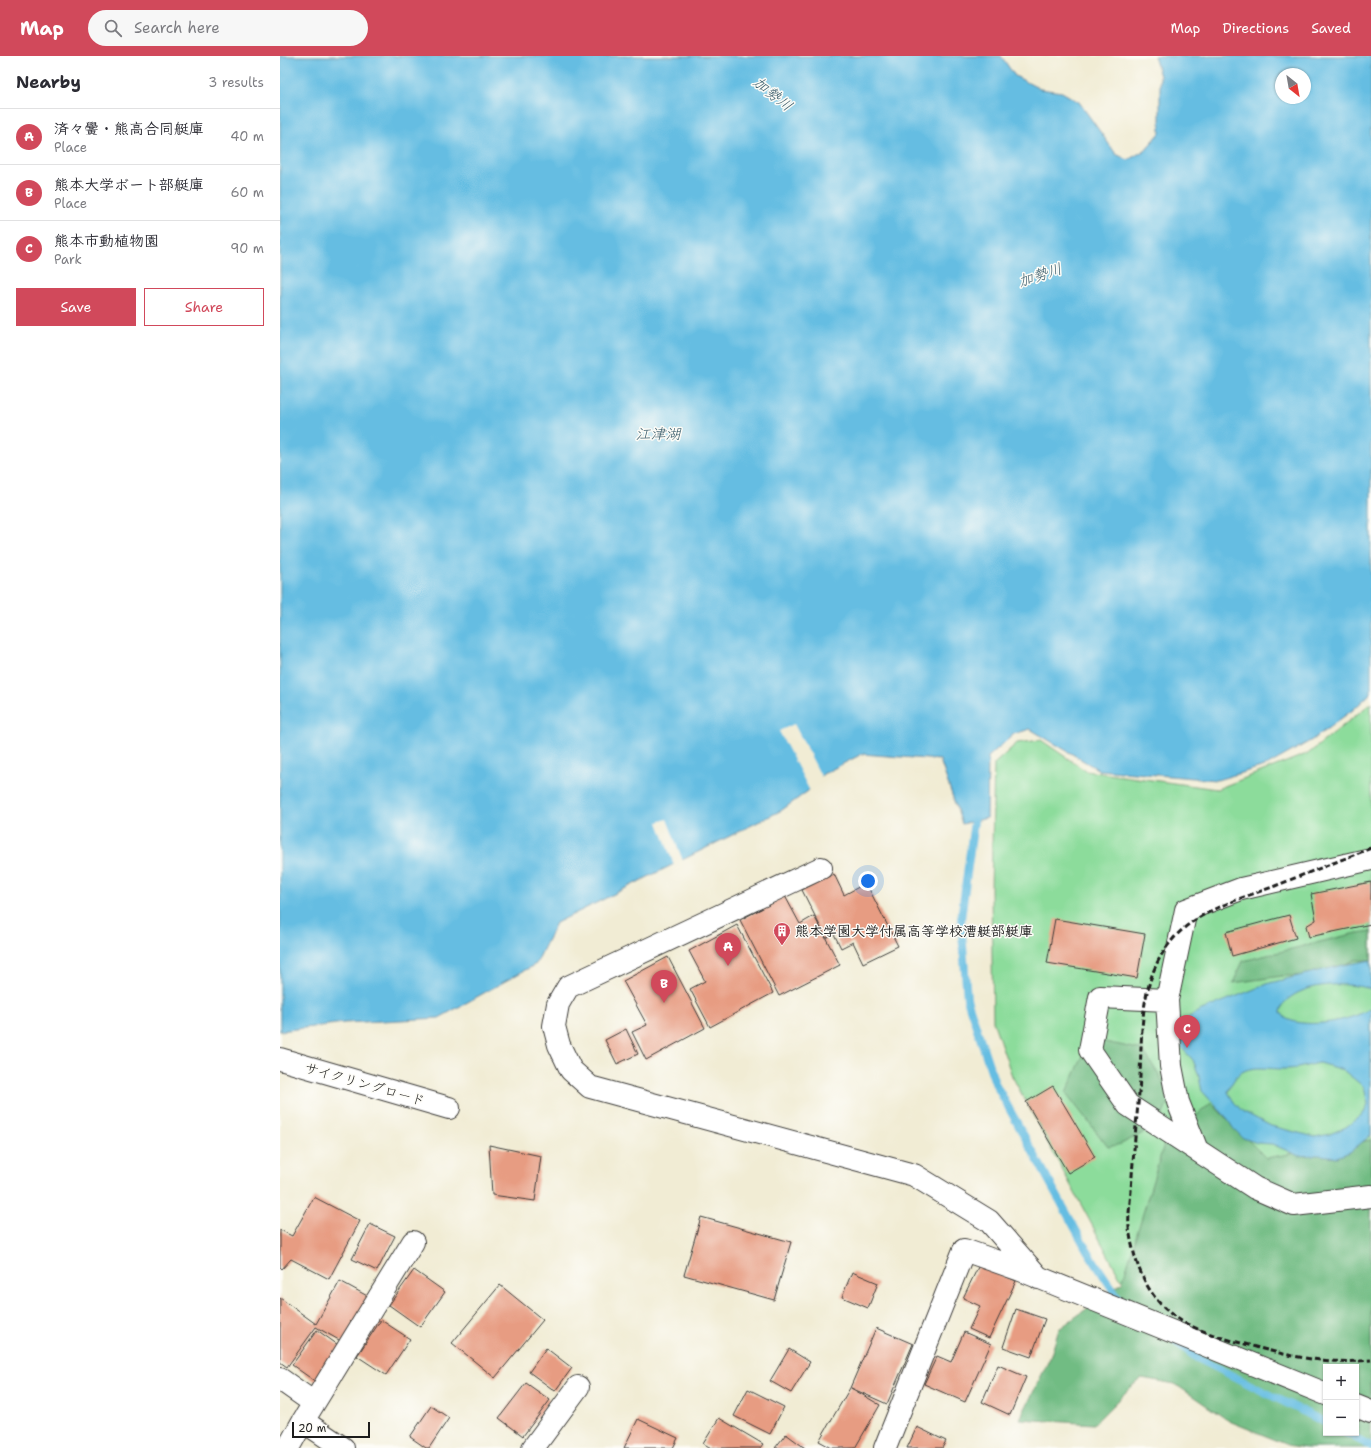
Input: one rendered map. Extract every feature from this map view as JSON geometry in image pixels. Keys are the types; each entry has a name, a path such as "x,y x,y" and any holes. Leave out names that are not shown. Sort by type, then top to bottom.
{"street":[{"path":"1197,1150 1178,1102 1171,1066 1168,1023 1167,1000 1186,910 1241,890 1371,859"},
{"path":"822,868 568,987 558,1004 554,1026 559,1045 571,1070 590,1087 914,1175 989,1221 1039,1278"},
{"path":"1167,1000 1100,997 1090,1050 1128,1105 1254,1188 1294,1205 1371,1196"},
{"name":"サイクリングロード","path":"280,1059 449,1108"},
{"path":"288,1448 413,1242"},
{"path":"885,1448 964,1250 1039,1278 1323,1393"},
{"path":"280,1379 314,1403"},
{"path":"533,1448 578,1387"},
{"path":"1359,1407 1371,1412"},
{"path":"303,1421 343,1448"}],"green space":[{"path":"1371,703 1371,1394 1359,1372 1359,1364 1323,1364 1323,1366 1165,1322 1121,1279 1012,1076 993,1021 991,890 994,764 1017,743 1041,740 1086,771 1217,789 1309,753"},
{"path":"1371,931 1371,960 1355,960 1318,976 1282,976 1233,983 1243,961 1352,934"},
{"path":"1091,1039 1143,1050 1171,1094 1159,1125 1121,1144 1108,1147 1066,1093"},
{"path":"1211,1103 1266,1158 1371,1140 1371,1448 1305,1448 1288,1445 1229,1421 1175,1384 1142,1378 1094,1424 1020,1419 1050,1358 1059,1329 1122,1283 1164,1144"}],"water":[{"name":"江津湖","path":"280,56 1001,56 1015,76 1040,89 1062,92 1079,102 1116,154 1128,160 1145,150 1160,133 1160,76 1154,56 1371,56 1371,693 1354,709 1312,740 1268,765 1217,780 1099,770 1030,729 1014,734 988,757 987,818 962,824 940,760 862,754 823,774 808,791 782,810 556,923 536,964 439,1018 344,1023 280,1031"},
{"path":"1371,960 1371,989 1350,985 1327,985 1315,987 1294,995 1285,1002 1281,1012 1284,1017 1296,1022 1318,1023 1353,1017 1371,1008 1371,1135 1350,1152 1337,1157 1318,1155 1299,1156 1272,1144 1257,1143 1243,1138 1202,1091 1193,1060 1182,1048 1182,1023 1199,1011 1270,983 1343,965","holes":["1319,1063 1343,1070 1364,1087 1368,1104 1364,1113 1346,1127 1330,1134 1315,1137 1271,1126 1242,1111 1228,1092 1233,1082 1239,1075 1245,1070 1252,1068 1292,1069"]}],"pier":[{"path":"794,724 822,778 810,791 779,731"},
{"path":"667,819 683,861 674,865 658,822"}],"building":[{"path":"834,874 844,895 866,883 898,946 863,963 853,942 841,948 834,934 826,938 802,890"},
{"path":"1371,882 1371,924 1309,937 1306,926 1316,920 1311,894"},
{"name":"熊本学園大学付属高等学校漕艇部艇庫","path":"785,896 800,924 814,916 840,965 779,996 740,920"},
{"path":"1289,915 1296,938 1232,956 1226,932"},
{"path":"1055,919 1145,934 1137,978 1047,963"},
{"path":"737,925 773,993 710,1027 690,989 705,981 689,951"},
{"path":"668,957 705,1028 646,1060 632,1032 647,1025 623,981"},
{"path":"626,1029 638,1054 617,1064 605,1040"},
{"path":"1053,1086 1095,1157 1068,1173 1026,1102"},
{"path":"489,1145 541,1156 535,1201 492,1195"},
{"path":"314,1197 360,1221 329,1279 291,1259 282,1269 280,1267 280,1230 292,1236"},
{"path":"701,1217 791,1242 774,1300 684,1275"},
{"path":"370,1224 395,1236 377,1271 352,1259"},
{"path":"979,1265 1016,1281 989,1338 969,1329 980,1306 963,1298"},
{"path":"414,1270 445,1292 420,1327 389,1305"},
{"path":"852,1272 878,1283 868,1308 842,1297"},
{"path":"340,1281 371,1298 346,1344 316,1327 287,1367 280,1362 280,1298 316,1324"},
{"path":"500,1285 543,1320 495,1378 452,1343"},
{"path":"1016,1309 1045,1319 1031,1357 1003,1347"},
{"path":"381,1320 410,1339 386,1375 357,1356"},
{"path":"876,1328 913,1344 887,1404 851,1388 880,1405 855,1448 832,1448 819,1441 850,1388"},
{"path":"317,1330 348,1352 323,1387 292,1365"},
{"path":"964,1332 991,1344 965,1402 924,1384 937,1356 951,1362"},
{"path":"546,1348 572,1368 555,1391 529,1372"},
{"path":"789,1349 810,1362 791,1393 770,1381"},
{"path":"998,1365 1026,1377 1010,1415 982,1402"},
{"path":"526,1383 550,1400 523,1436 499,1418"},
{"path":"748,1389 784,1407 770,1434 734,1416"},
{"path":"431,1406 449,1418 429,1448 426,1448 410,1437"},
{"path":"719,1418 763,1444 760,1448 709,1448 703,1444"},
{"path":"638,1419 678,1438 673,1448 624,1448"},
{"path":"917,1427 946,1441 942,1448 907,1448"},
{"path":"786,1434 805,1448 775,1448"}],"waterway":[{"path":"972,811 974,821 961,919 967,999 995,1083 1087,1250 1120,1301 1126,1305"},
{"path":"1176,1342 1197,1358 1323,1421"},
{"path":"1352,1436 1371,1446"}],"railway":[{"path":"1371,848 1220,906 1195,920 1183,929 1173,939 1161,956 1153,973 1147,992 1144,1012 1129,1219 1131,1242 1139,1269 1145,1282 1152,1294 1161,1304 1171,1314 1183,1322 1221,1337 1292,1356 1339,1361 1371,1360"}],"place":[{"name":"熊本学園大学付属高等学校漕艇部艇庫","path":"782,946"},
{"name":"済々黌・熊高合同艇庫","path":"728,966"},
{"name":"熊本大学ボート部艇庫","path":"664,1003"},
{"name":"熊本市動植物園","path":"1187,1048"}],"water label":[{"name":"加勢川","path":"773,94"},
{"name":"加勢川","path":"1040,275"}]}
